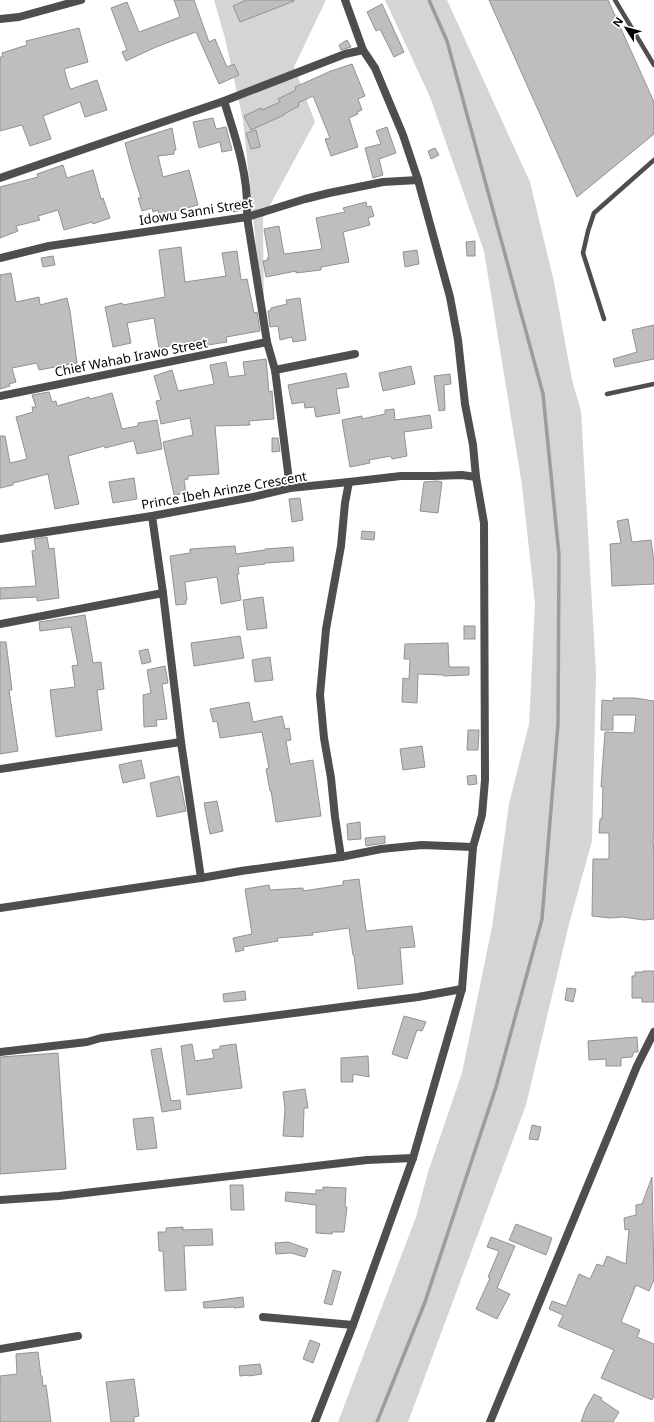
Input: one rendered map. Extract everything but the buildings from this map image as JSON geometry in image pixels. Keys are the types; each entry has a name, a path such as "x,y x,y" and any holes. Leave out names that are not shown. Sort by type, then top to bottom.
{"street":[{"path":"0,19 19,17 81,0"},
{"path":"315,1422 353,1325 413,1158 462,989 473,847 482,815 485,780 484,523 476,477 473,445 465,404 458,340 450,297 418,180 403,135 385,90 375,68 363,50 345,0"},
{"path":"0,178 224,101 345,54 363,50"},
{"path":"224,101 243,161 248,199 248,217 267,342 275,370 290,488"},
{"name":"Idowu Sanni Street","path":"0,258 49,246 248,217 329,193 383,182 418,180"},
{"name":"Chief Wahab Irawo Street","path":"0,396 267,342"},
{"path":"275,370 356,354"},
{"name":"Prince Ibeh Arinze Crescent","path":"0,539 152,516 253,497 290,488 401,476 462,475 476,477"},
{"path":"341,857 331,778 324,738 320,695 326,629 341,546 345,503 349,482"},
{"path":"152,516 181,742 201,878"},
{"path":"0,624 163,593"},
{"path":"0,769 181,742"},
{"path":"0,908 341,857 381,849 422,845 473,847"},
{"path":"0,1052 87,1042 101,1038 410,998 462,989"},
{"path":"490,1422 637,1066 654,1032"},
{"path":"0,1200 59,1196 367,1160 413,1158"},
{"path":"263,1316 353,1325"},
{"path":"0,1348 78,1336"}],"lane":[{"path":"615,0 654,66"},
{"path":"604,319 583,254 588,231 594,213 654,160"},
{"path":"607,394 654,384"}],"shaded area":[{"path":"214,0 326,0 294,67 315,122 263,218 264,322 243,120 225,38"},
{"path":"385,0 447,0 530,182 554,282 572,380 581,411 596,673 592,841 569,924 526,1105 408,1422 338,1422 416,1217 428,1172 462,1073 492,927 509,804 529,724 535,604 522,485 484,251 430,97"}],"waterway":[{"path":"377,1422 425,1302 496,1087 542,919 558,724 559,555 543,394 447,41 429,0"}]}
